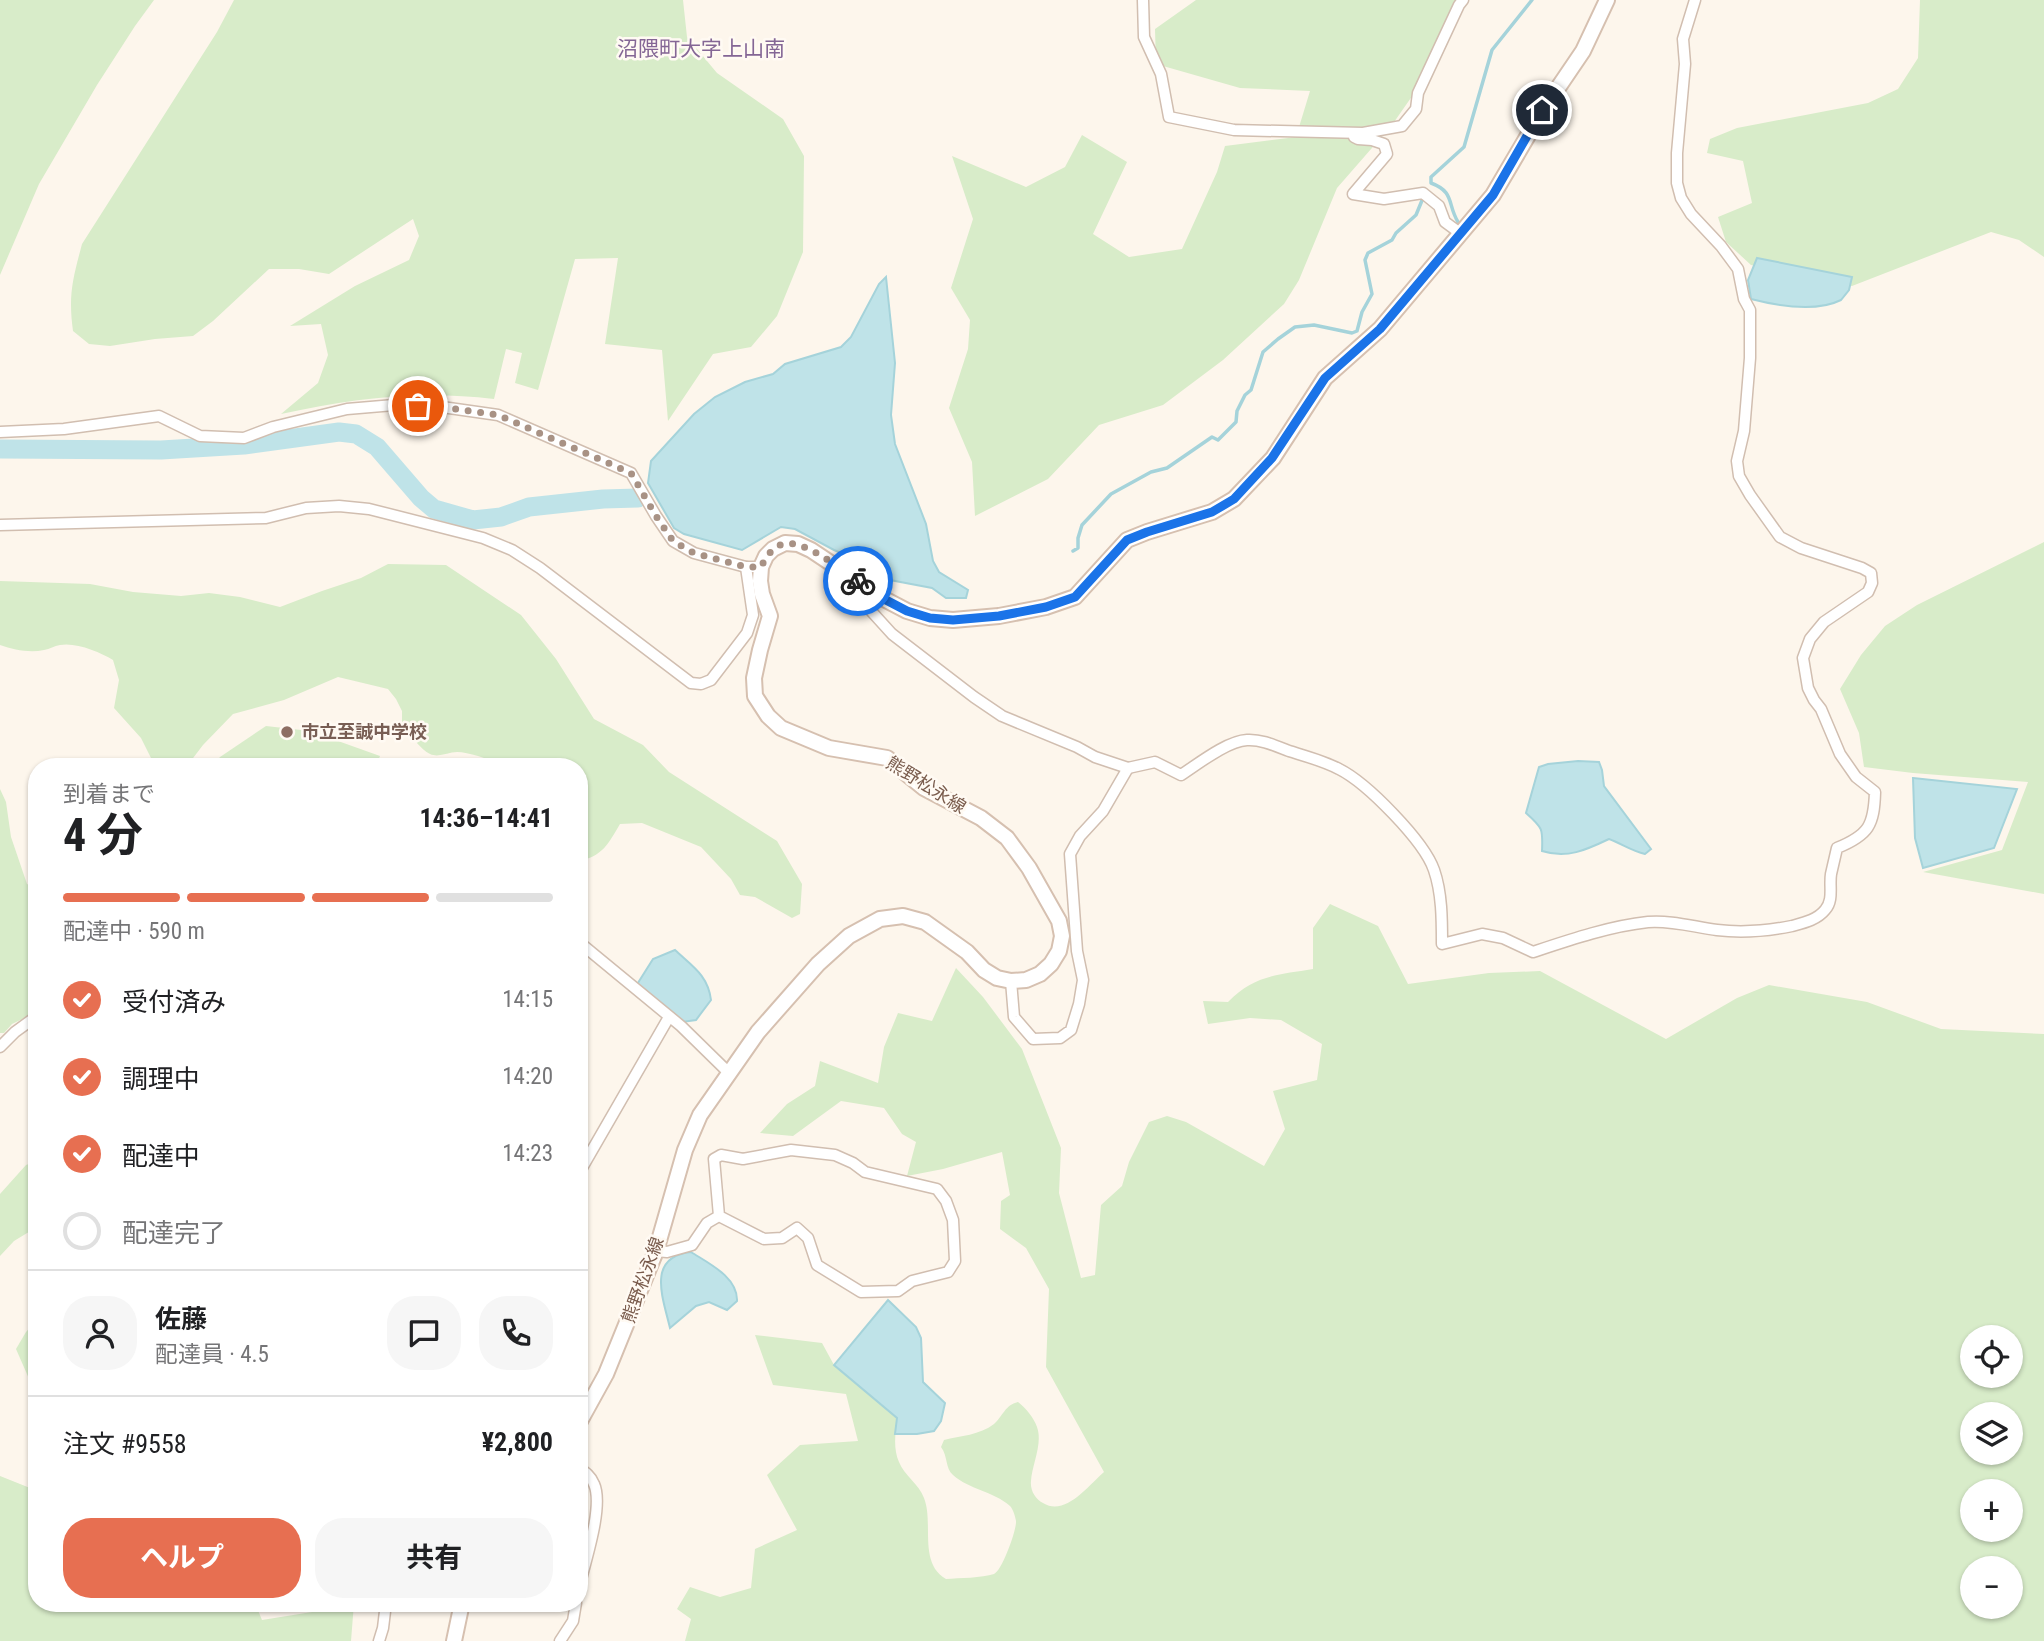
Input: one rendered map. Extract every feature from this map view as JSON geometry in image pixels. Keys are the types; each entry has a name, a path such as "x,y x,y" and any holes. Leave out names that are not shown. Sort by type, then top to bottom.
{"main road":[{"path":"753,567 785,543 798,544 907,611 930,618 953,620 999,616 1046,607 1075,597 1127,540 1212,512 1234,499 1272,458 1325,378 1375,334 1493,195 1542,110 1583,51 1607,0"},
{"name":"熊野松永線","path":"753,567 770,616 754,678 755,696 768,716 781,728 829,748 887,758 924,788 981,818 1007,838 1029,868 1059,921 1062,936 1059,951"},
{"name":"熊野松永線","path":"588,1407 606,1374 656,1251 685,1150 700,1115 758,1032 818,964 849,936 880,919 903,916 925,922 967,952 984,970 997,978 1011,981"},
{"path":"1011,981 1026,980 1040,974 1051,964 1059,951"},
{"path":"454,1641 460,1612"}],"street":[{"path":"1143,0 1144,37 1161,74 1169,117 1234,130 1348,133 1402,126 1416,109 1418,93 1463,0"},
{"path":"851,576 852,590 892,634 974,697 1002,716 1095,757 1128,768 1155,762 1181,775 1216,752 1238,741 1249,740 1266,743 1338,768 1372,793 1421,844 1434,868 1438,885 1442,944 1482,934 1503,938 1533,952 1575,937 1649,922 1680,923 1744,932 1774,930 1819,916 1827,908 1832,894 1831,877 1838,848 1867,831 1874,814 1875,792 1856,777 1840,754 1821,709 1808,688 1803,658 1810,639 1824,622 1868,592 1872,583 1871,573 1801,548 1780,537 1749,495 1739,476 1737,461 1744,431 1750,358 1750,310 1744,299 1738,269 1691,214 1681,198 1677,183 1685,64 1683,38 1695,0"},
{"path":"1348,133 1358,139 1384,144 1387,154 1353,194 1384,198 1423,193 1439,206 1445,222 1460,233"},
{"path":"0,432 64,429 159,416 200,436 244,438 273,427 347,409 394,405 442,407 498,415 631,473 673,541 694,553 753,567 753,615 747,633 711,680 701,684 691,683 551,576 512,550 482,538 369,509 339,506 306,508 266,518 0,525"},
{"path":"1011,981 1014,1017 1033,1039 1060,1038 1071,1030 1083,980 1077,951 1070,854 1080,836 1103,811 1128,768"},
{"path":"588,950 681,1026 729,1073"},
{"path":"1059,951 1077,951"},
{"path":"588,1158 669,1017"},
{"path":"0,1047 28,1023"},
{"path":"791,1150 835,1155 865,1172 937,1189 946,1200 953,1220 955,1261 948,1272 912,1281 898,1291 861,1292 817,1265 808,1238 797,1227 782,1238 764,1239 719,1216 714,1159 722,1156 743,1159 791,1150"},
{"path":"656,1251 667,1252 692,1245 707,1223 719,1216"},
{"path":"588,1474 595,1484 598,1506 588,1549"},
{"path":"379,1641 385,1612"},
{"path":"560,1641 573,1621 574,1612"}],"green space":[{"path":"0,0 154,0 97,85 39,184 0,275"},
{"path":"234,0 683,0 687,37 717,73 783,119 804,156 803,252 777,316 751,347 713,354 668,421 662,350 605,344 618,258 575,259 538,390 515,383 522,353 506,349 494,399 439,395 387,397 281,414 318,383 328,355 321,324 290,326 355,286 409,260 419,236 413,219 329,274 299,269 269,269 193,336 110,346 89,344 73,331 71,307 72,287 82,244 217,32"},
{"path":"1196,0 1460,0 1415,92 1392,125 1337,188 1299,280 1284,304 1223,360 1163,405 1099,425 1048,479 975,516 972,462 949,408 968,349 970,320 951,288 973,219 952,156 1026,187 1065,167 1082,135 1127,162 1093,234 1129,257 1182,249 1217,172 1225,146 1296,137 1310,91 1240,88 1156,64 1155,29"},
{"path":"1920,0 2044,0 2044,257 2019,240 1991,232 1852,286 1751,265 1726,242 1718,217 1752,203 1743,161 1707,153 1710,139 1737,128 1868,103 1898,89 1918,58"},
{"path":"2044,542 2044,894 1923,872 2002,850 2028,782 1864,767 1859,733 1840,689 1861,655 1885,626 1917,605"},
{"path":"388,564 446,565 521,615 556,659 594,719 643,745 669,772 777,841 802,884 800,914 792,918 755,897 740,895 731,879 701,847 642,823 620,824 608,843 588,859 588,758 484,758 462,752 430,754 402,727 402,711 388,689 338,677 284,700 233,714 193,758 151,758 141,738 114,708 119,680 113,660 95,651 73,645 33,651 0,645 0,581 90,584 133,592 181,596 209,593 280,607 361,578"},
{"path":"266,726 310,731 380,756 379,758 220,757"},
{"path":"0,789 6,802 11,837 28,885 28,1016 0,1033"},
{"path":"1330,904 1378,926 1408,984 1489,973 1540,971 1666,1039 1737,998 1769,985 1867,1002 1941,1029 2044,1034 2044,1641 685,1641 691,1619 677,1609 690,1587 720,1597 751,1588 755,1549 797,1530 767,1475 800,1445 858,1441 846,1394 773,1385 755,1335 822,1343 834,1365 898,1418 895,1440 897,1457 901,1467 924,1498 929,1553 937,1572 946,1579 994,1574 1001,1566 1016,1521 1011,1507 1003,1501 953,1475 941,1447 944,1440 988,1428 1004,1411 1018,1402 1032,1417 1039,1434 1031,1484 1040,1501 1051,1506 1068,1503 1104,1472 1046,1367 1049,1289 1026,1248 1000,1229 1001,1201 1010,1195 1002,1152 907,1176 916,1142 902,1134 884,1108 841,1101 793,1136 760,1133 787,1104 815,1086 820,1061 878,1083 884,1047 898,1013 932,1021 956,968 983,997 1022,1049 1061,1148 1059,1193 1081,1278 1095,1275 1101,1205 1122,1186 1129,1162 1149,1122 1167,1116 1186,1122 1264,1166 1285,1129 1273,1091 1317,1080 1322,1044 1281,1020 1250,1018 1208,1024 1203,1001 1228,1002 1257,981 1313,969 1313,928"},
{"path":"28,1164 28,1232 14,1241 0,1256 0,1194"},
{"path":"28,1330 28,1376 16,1349"},
{"path":"0,1476 28,1487 28,1612 259,1612 262,1620 312,1612 353,1612 351,1641 0,1641"}],"water":[{"path":"1757,258 1852,277 1849,290 1841,300 1820,306 1784,306 1751,299 1748,280"},
{"path":"886,277 895,363 891,415 895,444 926,524 933,561 939,572 968,590 966,598 946,598 932,588 890,580 867,564 795,529 781,527 742,550 684,534 674,528 648,483 651,461 694,414 715,397 745,382 773,374 785,364 841,347 851,337 879,284"},
{"path":"1578,761 1599,762 1604,786 1651,849 1645,854 1609,839 1568,854 1542,851 1541,829 1526,813 1539,767"},
{"path":"1913,778 2017,789 1994,848 1923,868 1915,838"},
{"path":"675,950 698,972 709,991 711,1000 696,1020 682,1022 636,986 653,959"},
{"path":"691,1252 727,1278 733,1285 737,1301 727,1310 709,1302 696,1306 670,1328 662,1292 663,1270 677,1255"},
{"path":"888,1300 916,1327 921,1338 923,1382 945,1403 941,1421 934,1431 895,1434 897,1418 834,1365"}],"waterway":[{"path":"1458,222 1447,195 1444,190 1431,183 1431,177 1464,147 1492,50 1532,0"},
{"path":"1073,551 1078,548 1082,525 1111,494 1151,472 1167,468 1212,437 1218,440 1236,422 1237,411 1245,395 1251,390 1263,352 1278,339 1295,327 1314,325 1352,333 1357,331 1362,312 1372,294 1365,260 1368,253 1392,240 1416,215 1423,198"},
{"path":"0,449 161,450 244,445 339,432 356,434 377,447 421,498 434,509 473,520 501,517 529,507 638,498"}],"way so far":[{"path":"418,406 498,415 631,473 673,541 694,553 746,567 761,567 766,556 785,543 798,544 858,581"}],"place":[{"name":"市立至誠中学校","path":"287,732"}],"district":[{"name":"沼隈町大字上山南","path":"701,49"}],"route":[{"path":"858,581 907,611 930,618 953,620 999,616 1046,607 1075,597 1127,540 1212,512 1234,499 1272,458 1325,378 1380,329 1493,195 1542,110"}]}
